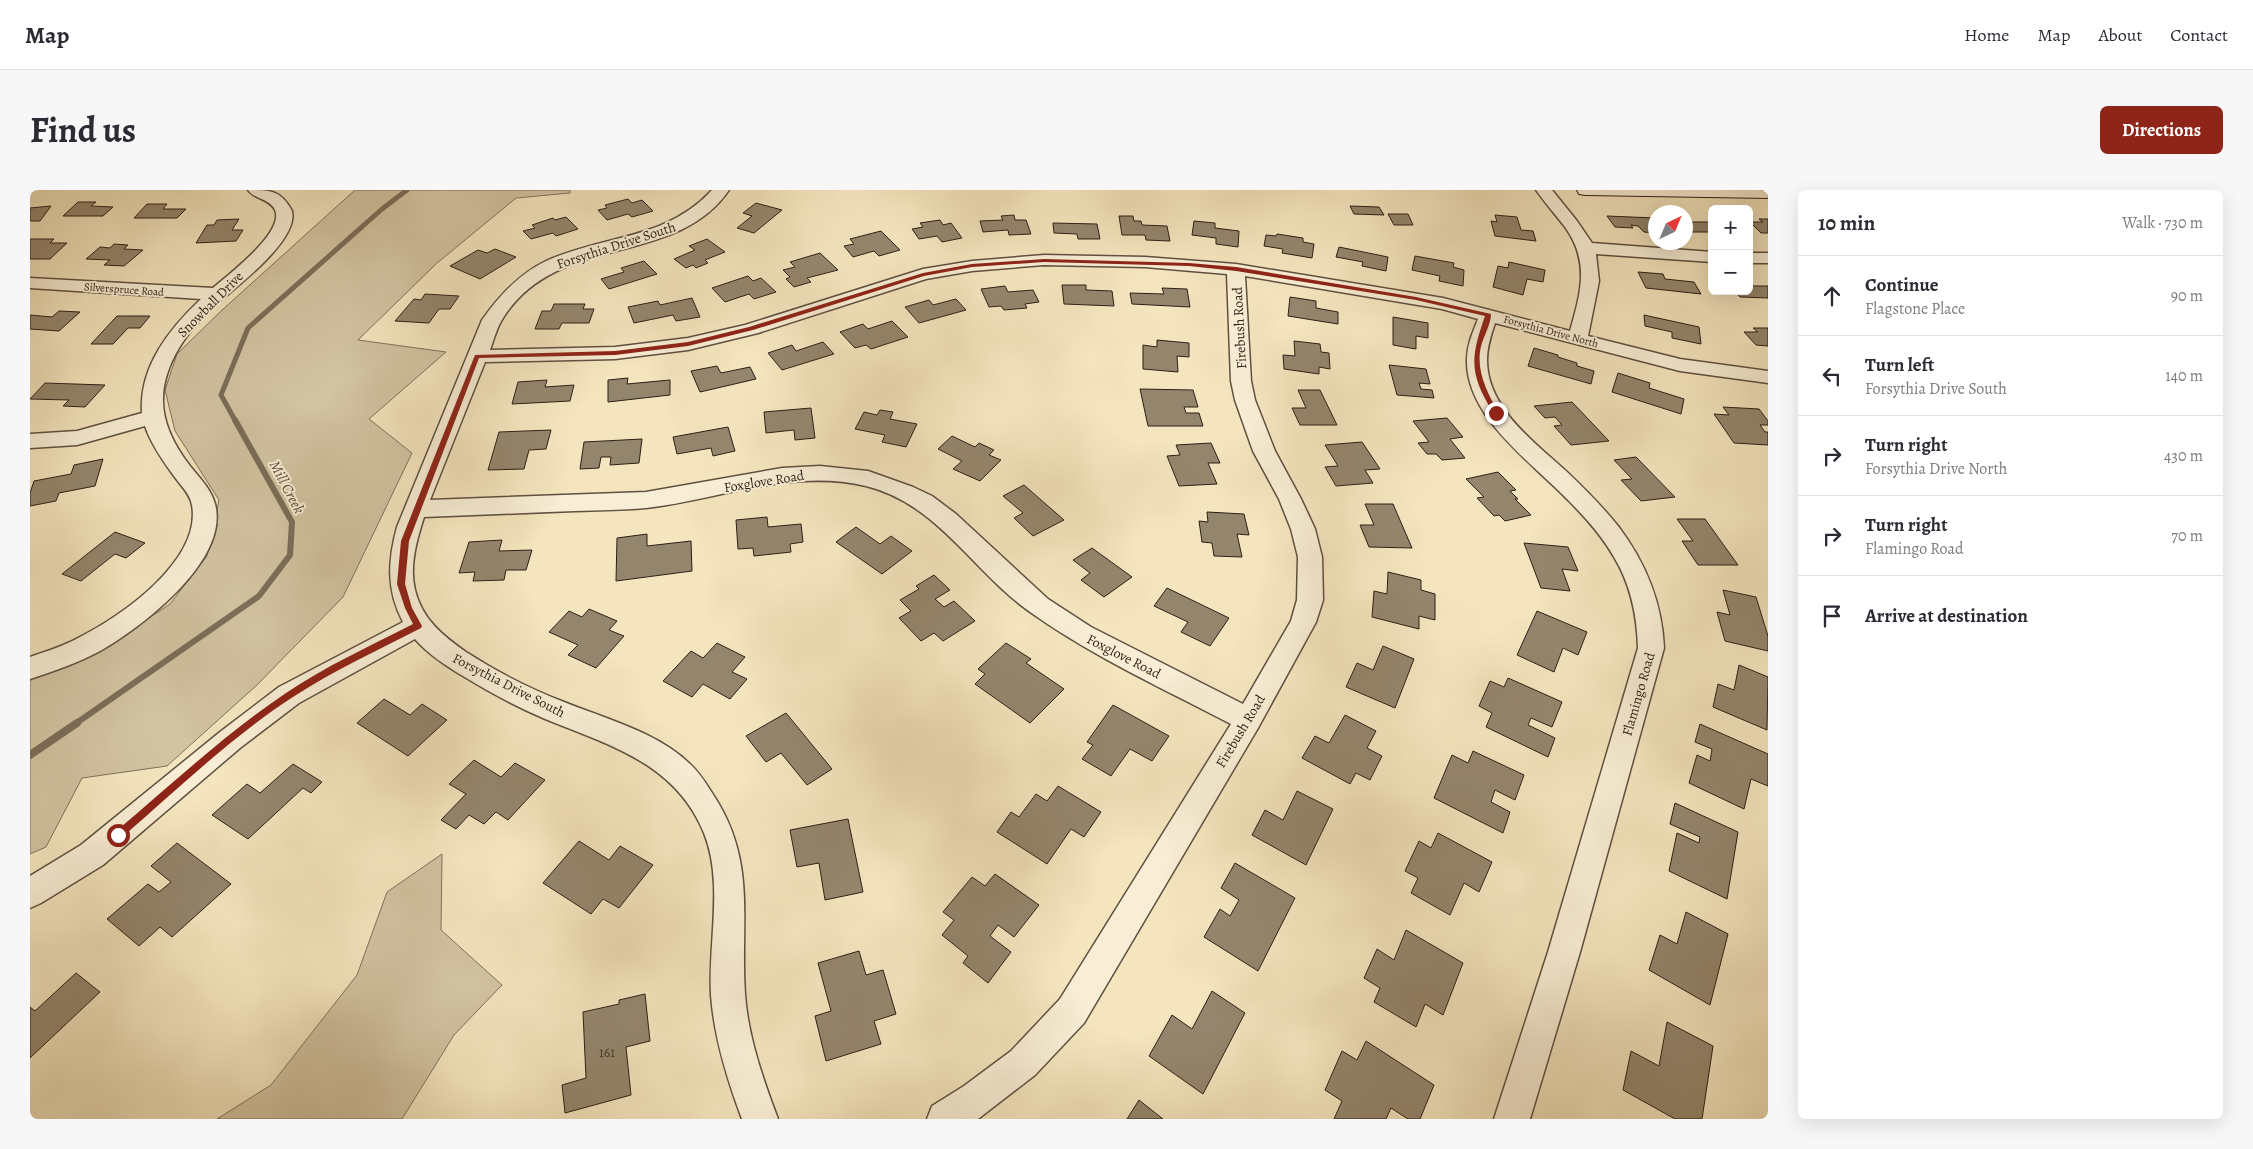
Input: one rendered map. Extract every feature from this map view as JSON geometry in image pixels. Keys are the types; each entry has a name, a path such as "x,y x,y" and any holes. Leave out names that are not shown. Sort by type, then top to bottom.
{"main road":[{"path":"1585,190 1768,193"}],"street":[{"name":"Snowball Drive","path":"30,668 89,644 138,614 185,566 198,546 204,520 204,506 200,495 169,455 155,429 151,403 154,380 165,356 177,337 218,294 271,245 284,226 285,216 277,202 256,190"},
{"name":"Forsythia Drive South","path":"721,190 702,212 678,225 573,258 537,274 516,289 503,303 492,320 416,509 405,541 400,577 408,608 418,626 446,653 491,679 565,715 624,737 672,765 685,778 711,815 720,834 727,870 729,898 728,993 732,1023 760,1119"},
{"path":"1544,190 1568,219 1586,248 1590,276 1586,306 1578,338"},
{"path":"1586,248 1708,257"},
{"path":"1753,258 1768,258"},
{"name":"Forsythia Drive North","path":"477,356 615,353 688,344 751,328 900,280 972,266 1044,260 1145,262 1236,269 1416,298 1680,365 1768,377"},
{"name":"Firebush Road","path":"945,1119 977,1099 1023,1063 1072,1011 1248,720 1303,622 1310,600 1310,557 1303,529 1290,499 1264,451 1245,400 1242,381 1236,269"},
{"name":"Silverspruce Road","path":"30,283 218,294"},
{"name":"Flamingo Road","path":"1489,315 1478,346 1477,364 1487,398 1496,413 1514,434 1597,515 1611,532 1640,582 1652,628 1648,657 1564,952 1512,1119"},
{"path":"30,441 76,438 154,417"},
{"name":"Foxglove Road","path":"416,509 646,500 782,476 820,473 868,479 905,492 924,502 948,520 1005,576 1039,606 1082,634 1248,720"},
{"path":"30,893 98,850 230,740 289,695 338,667 418,626"}],"shaded area":[{"path":"355,190 570,190 570,193 516,198 436,264 358,340 446,352 369,419 412,453 343,597 257,685 167,766 82,778 46,847 30,854 30,680 110,644 170,604 207,556 219,500 175,431 165,390 177,354 221,311"},
{"path":"442,854 441,930 502,985 454,1035 402,1119 217,1119 271,1085 357,975 387,892"}],"building":[{"path":"628,199 632,203 642,200 653,211 632,217 628,214 607,220 598,210 607,208 605,205"},
{"path":"78,202 96,202 91,206 113,207 103,216 63,216"},
{"path":"756,203 782,210 754,233 737,228 752,216 743,213"},
{"path":"147,204 167,204 163,209 186,209 177,218 134,218"},
{"path":"51,206 40,221 30,221 30,208"},
{"path":"1350,206 1379,207 1384,215 1354,214"},
{"path":"1388,214 1408,214 1413,225 1394,225"},
{"path":"1014,215 1015,220 1026,220 1031,234 1009,235 1008,230 983,232 980,221 1003,220 1001,216"},
{"path":"1495,215 1517,217 1521,230 1533,231 1536,241 1495,236 1491,221 1497,222"},
{"path":"1119,216 1133,216 1134,221 1141,221 1142,225 1167,226 1170,241 1146,240 1145,235 1122,235"},
{"path":"1607,216 1648,218 1648,232 1644,232 1638,226 1631,225 1633,228 1615,227"},
{"path":"566,217 578,229 556,236 553,233 531,239 523,231 535,228 532,225 553,218 555,220"},
{"path":"239,219 232,230 243,230 236,241 196,243 207,225 214,225 217,220"},
{"path":"1759,219 1768,219 1768,233 1761,233 1753,225 1753,222 1763,222"},
{"path":"940,220 943,225 951,223 962,238 942,242 937,236 919,239 912,229 923,227 920,223"},
{"path":"1194,221 1215,223 1215,228 1239,231 1238,247 1216,244 1216,238 1192,235"},
{"path":"1693,222 1708,222 1708,232 1693,232"},
{"path":"1053,223 1097,224 1100,239 1078,239 1077,234 1054,233"},
{"path":"881,231 900,250 879,256 874,251 853,257 844,246 854,244 850,239"},
{"path":"1277,234 1303,238 1303,242 1314,244 1312,258 1282,253 1283,249 1264,246 1266,235 1276,236"},
{"path":"30,239 54,239 50,243 67,243 50,259 30,259"},
{"path":"707,239 725,252 705,260 708,263 696,268 693,265 686,268 674,259 695,250 689,246"},
{"path":"114,244 128,245 124,249 143,250 124,266 104,265 110,260 86,259 100,247 110,248"},
{"path":"1339,247 1388,257 1386,271 1362,266 1363,262 1336,257"},
{"path":"495,249 516,257 480,279 450,266 478,250 487,253"},
{"path":"820,253 838,270 807,278 811,282 794,287 786,279 790,277 783,270 795,267 790,262"},
{"path":"1415,256 1454,263 1453,267 1464,270 1463,286 1439,281 1440,276 1412,270"},
{"path":"644,261 657,274 609,289 601,279 624,272 621,268"},
{"path":"1509,262 1545,270 1543,282 1527,279 1523,295 1493,287 1498,266 1508,268"},
{"path":"1638,272 1663,274 1665,279 1694,282 1701,294 1646,288"},
{"path":"748,276 753,281 761,278 776,292 754,299 749,294 725,302 712,288"},
{"path":"1062,285 1086,285 1086,290 1112,291 1114,306 1064,304"},
{"path":"1753,285 1768,286 1768,298 1740,297 1738,295 1753,295"},
{"path":"1005,286 1008,292 1033,290 1039,302 1025,304 1027,308 1004,310 1001,306 989,307 981,289"},
{"path":"1162,288 1187,289 1190,307 1132,304 1130,293 1164,294"},
{"path":"425,294 459,296 450,309 439,309 429,323 395,321 414,299 421,300"},
{"path":"1290,297 1316,301 1316,308 1338,312 1338,324 1288,316"},
{"path":"692,298 700,317 676,321 673,315 634,323 628,307 658,301 660,305"},
{"path":"956,299 966,310 919,323 905,307 929,300 933,305"},
{"path":"554,304 585,304 583,309 594,309 589,323 562,323 559,329 535,329 542,311 551,311"},
{"path":"59,311 80,312 59,331 30,329 30,315 52,317"},
{"path":"1644,315 1699,327 1701,344 1672,338 1672,332 1645,326"},
{"path":"117,316 150,316 140,328 128,328 113,344 91,344"},
{"path":"1393,317 1428,323 1428,338 1416,336 1416,349 1393,345"},
{"path":"892,321 908,337 871,349 866,345 855,348 840,332 863,324 868,329"},
{"path":"1753,328 1768,328 1768,346 1756,345 1744,332 1758,332"},
{"path":"1157,340 1189,343 1189,357 1177,356 1178,372 1143,369 1143,345 1157,347"},
{"path":"1294,341 1320,344 1321,352 1329,353 1330,369 1319,367 1319,374 1284,369 1283,355 1295,356"},
{"path":"823,342 834,354 782,370 768,353 792,345 796,351"},
{"path":"1534,348 1558,355 1558,357 1577,363 1577,366 1594,371 1591,384 1528,366"},
{"path":"1389,365 1426,369 1430,384 1419,383 1421,389 1432,390 1434,398 1397,395"},
{"path":"717,366 721,373 750,367 756,379 700,392 691,371"},
{"path":"1618,373 1650,383 1649,388 1684,399 1681,414 1612,392"},
{"path":"628,378 627,384 670,380 670,395 608,402 608,380"},
{"path":"547,380 545,387 574,385 570,401 512,404 518,382"},
{"path":"45,383 105,385 85,407 63,406 69,400 30,399"},
{"path":"1140,389 1193,390 1198,407 1184,407 1186,413 1199,413 1203,426 1148,426"},
{"path":"1298,390 1320,390 1337,425 1300,425 1292,408 1306,408"},
{"path":"1572,402 1609,441 1571,445 1554,426 1562,425 1555,417 1545,418 1534,406"},
{"path":"1723,407 1759,409 1768,421 1768,425 1760,425 1765,432 1768,432 1768,445 1734,443 1714,414 1729,415"},
{"path":"811,408 815,438 795,440 794,430 766,433 764,412"},
{"path":"880,410 893,412 890,419 917,424 906,447 882,442 885,435 855,429 864,412 877,415"},
{"path":"1447,418 1463,437 1450,439 1465,458 1442,460 1436,454 1427,454 1418,443 1429,442 1413,421"},
{"path":"728,427 735,451 713,456 711,448 677,454 673,437"},
{"path":"551,430 546,449 529,450 524,469 488,470 499,432"},
{"path":"952,436 975,447 979,443 994,450 989,455 1001,460 980,481 953,469 962,461 938,449"},
{"path":"642,439 639,463 610,465 611,457 601,457 599,468 580,469 584,442"},
{"path":"1362,442 1380,469 1365,470 1373,483 1336,486 1325,467 1338,466 1325,445"},
{"path":"1211,443 1220,463 1208,463 1217,484 1179,486 1167,456 1180,455 1176,445"},
{"path":"1636,457 1675,497 1641,501 1621,480 1632,479 1614,460"},
{"path":"103,459 95,486 59,493 56,501 30,506 30,493 34,481 71,474 74,465"},
{"path":"1498,472 1516,490 1510,491 1518,499 1515,499 1531,515 1505,521 1499,515 1494,516 1477,498 1484,497 1466,479"},
{"path":"1024,485 1064,520 1033,536 1014,518 1023,513 1003,496"},
{"path":"1365,504 1393,504 1412,548 1369,547 1360,525 1374,525"},
{"path":"1207,512 1244,514 1249,535 1237,534 1242,557 1214,556 1212,543 1202,542 1199,521 1208,522"},
{"path":"767,517 768,527 801,524 803,542 790,544 791,552 754,556 753,548 738,549 736,520"},
{"path":"1677,519 1705,519 1738,565 1698,565 1682,541 1693,541"},
{"path":"856,527 880,544 891,536 912,551 882,574 836,542"},
{"path":"115,532 145,543 126,558 115,554 81,581 62,574"},
{"path":"647,534 647,546 691,541 692,571 616,581 617,538"},
{"path":"502,540 499,551 532,550 526,570 506,570 504,580 473,581 475,572 459,573 469,542"},
{"path":"1524,543 1568,547 1578,571 1562,569 1570,591 1541,588"},
{"path":"1092,548 1132,577 1104,597 1081,580 1090,573 1073,560"},
{"path":"1388,572 1421,580 1421,590 1435,594 1435,620 1419,616 1419,629 1372,617 1374,591 1387,594"},
{"path":"934,575 950,590 935,599 944,607 954,601 975,621 943,641 934,633 921,641 899,618 911,611 900,600 919,589 916,586"},
{"path":"1167,588 1229,618 1210,646 1181,632 1188,622 1154,606"},
{"path":"1723,590 1756,597 1768,636 1768,651 1725,641 1717,612 1730,615"},
{"path":"589,609 617,621 609,630 624,636 596,668 568,655 578,645 549,632 569,611 582,617"},
{"path":"1537,611 1587,632 1578,655 1563,648 1554,672 1517,655"},
{"path":"717,643 745,657 732,672 747,679 730,699 703,684 692,697 663,681 691,651 703,658"},
{"path":"1006,643 1031,659 1026,663 1064,689 1030,723 975,684 985,674 978,669"},
{"path":"1383,646 1414,659 1395,708 1346,687 1357,663 1373,670"},
{"path":"1739,665 1768,677 1767,730 1713,707 1718,684 1734,690"},
{"path":"1508,678 1562,702 1552,727 1531,718 1528,725 1555,738 1548,757 1486,727 1492,713 1479,706 1490,681 1504,687"},
{"path":"384,699 410,715 422,704 447,720 408,756 357,723"},
{"path":"1113,705 1169,736 1152,761 1130,749 1111,776 1082,759 1093,745 1087,742"},
{"path":"786,713 832,769 807,785 781,753 766,762 746,736"},
{"path":"1345,715 1376,731 1367,748 1382,756 1370,780 1356,773 1350,784 1302,758 1315,736 1329,743"},
{"path":"1700,724 1768,754 1768,786 1751,779 1744,809 1689,783 1697,755 1710,761 1712,749 1695,742"},
{"path":"1473,751 1524,775 1515,800 1495,790 1491,802 1510,812 1503,833 1434,798 1452,755 1468,763"},
{"path":"474,760 501,777 515,763 545,780 508,820 496,812 484,824 469,815 456,829 441,820 466,794 449,784"},
{"path":"293,764 322,782 311,793 303,788 248,839 212,815 247,784 260,793"},
{"path":"1058,786 1101,812 1084,837 1071,829 1047,864 997,832 1011,812 1019,817 1036,794 1047,801"},
{"path":"1297,791 1333,809 1306,865 1252,835 1265,810 1283,820"},
{"path":"1675,803 1738,832 1727,899 1669,871 1677,833 1699,843 1700,837 1670,824"},
{"path":"848,819 863,892 825,900 819,863 797,867 790,830"},
{"path":"1438,833 1492,862 1479,892 1464,883 1450,915 1411,893 1418,878 1405,871 1419,841 1431,848"},
{"path":"579,841 609,860 620,846 653,865 619,908 603,899 591,914 543,883"},
{"path":"177,843 231,884 172,937 160,927 139,946 107,919 148,884 159,892 171,882 151,866"},
{"path":"1235,863 1295,898 1258,971 1204,937 1220,909 1230,916 1239,900 1221,888"},
{"path":"995,874 1039,905 1014,937 998,925 990,936 1011,952 988,983 963,963 968,956 942,935 954,920 943,912 972,877 985,886"},
{"path":"1686,912 1728,934 1710,1005 1649,970 1660,935 1677,944"},
{"path":"1406,930 1463,963 1443,1015 1425,1004 1416,1027 1374,1002 1380,988 1364,978 1377,949 1394,960"},
{"path":"859,951 866,975 883,970 896,1014 874,1021 881,1044 826,1061 815,1016 831,1011 818,963"},
{"path":"76,973 100,992 30,1058 30,1007 35,1011"},
{"path":"1212,991 1245,1013 1203,1094 1149,1056 1172,1015 1192,1029"},
{"path":"645,994 650,1041 626,1047 631,1095 565,1113 562,1085 586,1078 583,1012 619,1004 619,1000"},
{"path":"1667,1022 1713,1046 1702,1119 1675,1119 1623,1090 1631,1051 1659,1066"},
{"path":"1366,1041 1434,1085 1420,1119 1408,1119 1391,1108 1386,1119 1334,1119 1342,1101 1325,1090 1342,1051 1357,1060"},
{"path":"1139,1100 1163,1119 1127,1119"}],"waterway":[{"name":"Mill Creek","path":"236,422 221,395 248,328 382,209 407,190"},
{"name":"Mill Creek","path":"75,724 259,596 290,555 292,522 235,420"},
{"name":"Mill Creek","path":"30,755 77,723"}],"route":[{"path":"118,835 230,740 289,695 338,667 418,626 408,608 401,584 400,577 405,541 477,356 615,353 688,344 751,328 893,282 953,268 1014,261 1044,260 1189,264 1236,269 1416,298 1489,315 1478,346 1477,364 1487,398 1496,413"}]}
